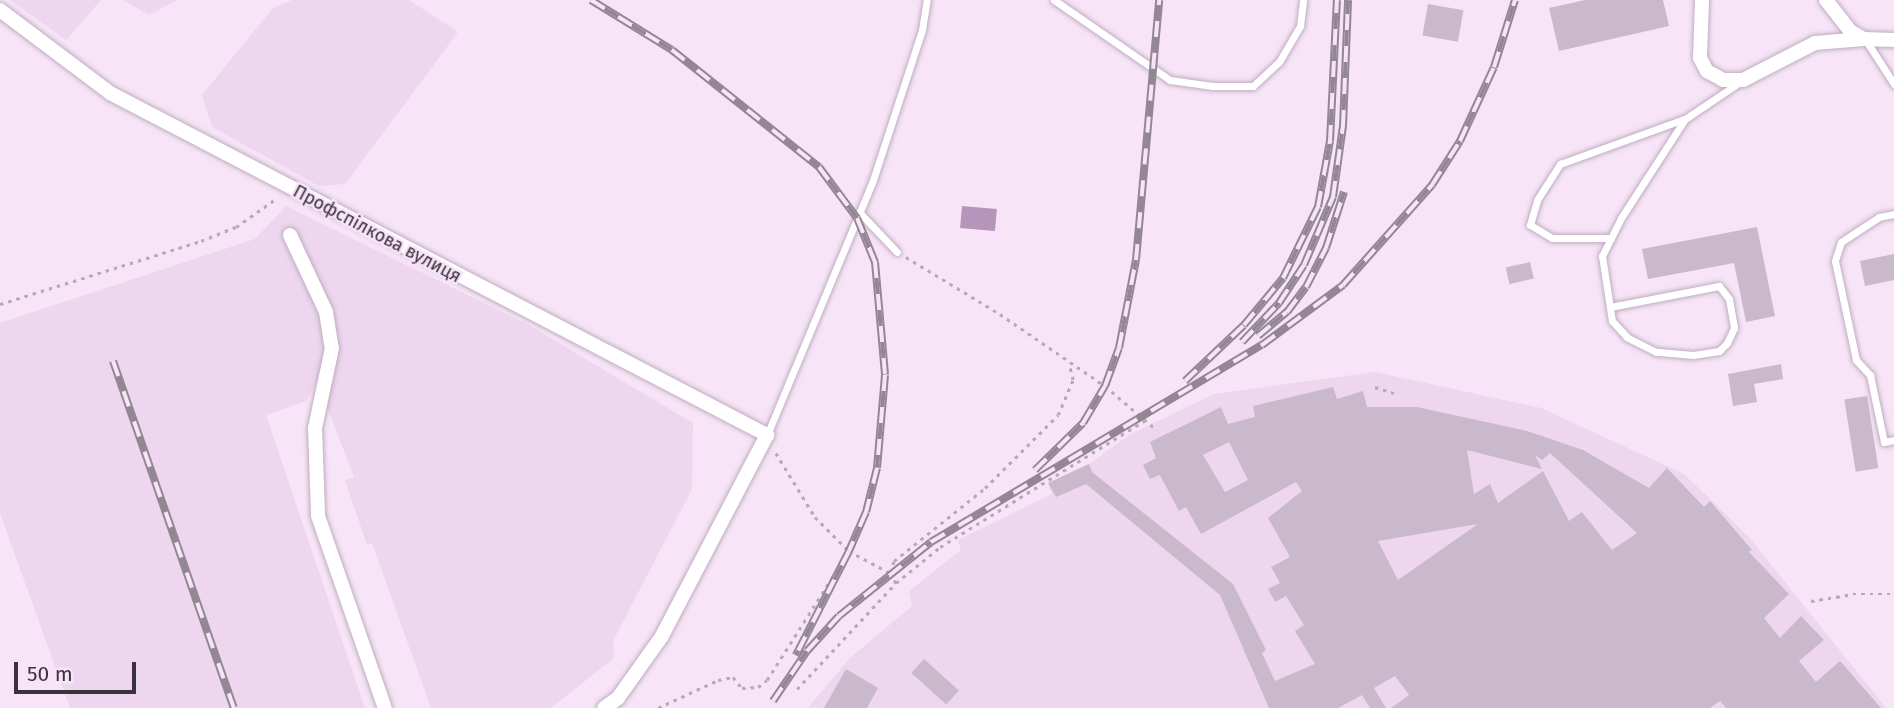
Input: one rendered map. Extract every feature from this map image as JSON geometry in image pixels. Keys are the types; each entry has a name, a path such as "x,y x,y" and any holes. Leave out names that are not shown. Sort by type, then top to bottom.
{"street":[{"path":"1702,0 1700,58 1715,75 1743,80 1815,43 1864,39 1894,40"},
{"path":"1826,0 1850,31 1864,39"},
{"name":"Профспілкова вулиця","path":"0,9 110,93 767,435"},
{"path":"290,235 326,312 332,348 315,428 318,516 385,708"},
{"path":"604,708 618,698 662,636 767,435"}],"lane":[{"path":"767,435 859,212 922,30 927,0"},
{"path":"1054,0 1170,80 1213,86 1253,86 1279,62 1300,26 1303,0"},
{"path":"1864,39 1894,84"},
{"path":"1611,238 1552,238 1531,225 1537,200 1560,164 1685,119 1743,80"},
{"path":"1609,307 1719,285 1729,299 1734,328 1719,351 1693,355 1657,352 1627,337 1612,321 1609,307 1602,256 1685,119"},
{"path":"859,212 897,252"},
{"path":"1894,214 1879,217 1841,242 1835,261 1856,360 1870,375 1884,442 1894,440"}],"path":[{"path":"0,304 201,242 236,227 272,199 297,192"},
{"path":"897,252 1000,314 1147,419 1157,430"},
{"path":"890,573 894,561 985,488 1058,415 1073,380 1069,365"},
{"path":"1375,387 1394,393"},
{"path":"797,689 896,583 940,547 1147,419"},
{"path":"767,435 815,517 849,551 890,573 896,583"},
{"path":"658,708 718,680 733,677 742,688 758,687 767,680 849,551"},
{"path":"1811,601 1853,594 1894,594"}],"shaded area":[{"path":"10,0 101,0 66,40"},
{"path":"123,0 177,0 149,15"},
{"path":"292,0 409,0 458,32 345,184 319,186 212,127 202,95 273,8"},
{"path":"286,206 529,325 693,423 692,489 613,641 614,658 551,708 431,708 372,543 367,545 345,480 354,477 317,381 306,401 266,415 365,708 70,708 0,513 0,323 255,239"},
{"path":"962,206 997,209 995,231 960,228"},
{"path":"1375,372 1541,408 1684,474 1748,536 1886,708 808,708 850,658 912,606 909,591 961,550 958,540 1052,494 1048,483 1089,464 1129,435 1214,394"}],"building":[{"path":"1585,0 1663,0 1669,26 1559,51 1549,8"},
{"path":"1428,4 1463,10 1458,42 1422,36"},
{"path":"1757,227 1775,316 1746,322 1734,263 1648,279 1642,249"},
{"path":"1894,254 1894,280 1865,286 1860,261"},
{"path":"1530,262 1534,279 1509,284 1506,268"},
{"path":"1781,364 1783,379 1754,384 1757,402 1733,406 1728,374"},
{"path":"1333,387 1337,399 1363,391 1367,407 1417,407 1527,431 1583,450 1649,488 1667,468 1704,507 1710,501 1752,550 1749,552 1789,594 1764,618 1780,638 1801,616 1824,640 1799,661 1816,682 1840,661 1881,708 1726,708 1720,701 1710,708 1391,708 1409,695 1395,676 1374,688 1386,708 1370,708 1362,695 1338,708 1269,708 1220,595 1086,484 1056,497 1048,483 1089,464 1092,472 1233,584 1266,650 1262,653 1275,681 1315,664 1295,631 1304,625 1286,596 1275,602 1268,589 1280,583 1271,567 1290,557 1268,518 1302,491 1296,482 1201,534 1186,507 1179,511 1160,475 1150,479 1143,465 1156,458 1150,442 1221,407 1228,424 1255,417 1253,406","holes":["1229,442 1248,480 1225,492 1203,455","1467,450 1542,469 1535,455 1542,460 1550,453 1637,533 1612,550 1582,512 1569,521 1543,471 1498,503 1490,484 1474,494","1478,524 1398,580 1378,541"]},
{"path":"1867,396 1878,468 1856,472 1844,400"},
{"path":"924,659 959,690 946,705 911,673"},
{"path":"846,669 878,688 867,708 824,708"}],"railway":[{"path":"591,0 672,50 819,167 857,218 875,262 885,375 877,468 866,512 796,655"},
{"path":"1035,470 1083,423 1105,386 1119,348 1136,260 1159,0"},
{"path":"1185,381 1244,325 1283,278 1318,207 1330,141 1337,0"},
{"path":"1242,342 1279,303 1304,265 1333,197 1343,126 1348,0"},
{"path":"773,701 807,651 839,616 931,542 1262,345 1343,285 1432,185 1460,141 1494,67 1515,0"},
{"path":"1258,336 1287,312 1306,287 1326,248 1344,192"},
{"path":"113,361 234,708"}]}
